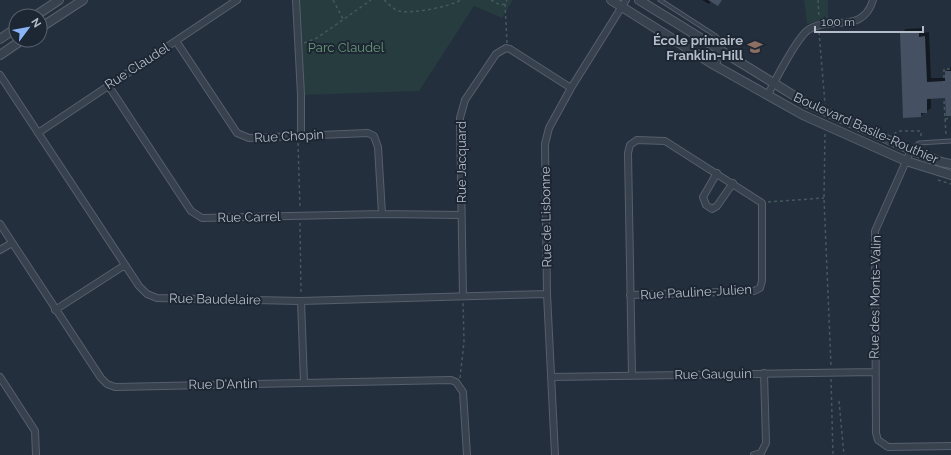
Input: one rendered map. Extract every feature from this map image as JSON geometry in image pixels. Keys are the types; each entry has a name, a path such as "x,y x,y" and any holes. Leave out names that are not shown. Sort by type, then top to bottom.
{"street":[{"path":"46,8 59,0"},
{"path":"48,23 83,0"},
{"name":"Rue Claudel","path":"38,133 237,0"},
{"path":"296,0 301,134"},
{"name":"Boulevard Basile-Routhier","path":"611,0 624,3 714,65 803,115 825,123 906,161 951,175"},
{"name":"Boulevard Basile-Routhier","path":"639,0 806,103 912,150 941,162 951,164"},
{"path":"768,95 773,84 808,31 819,26 856,21 864,16 870,8 873,0"},
{"name":"Rue de Lisbonne","path":"555,455 547,294 545,144 549,128 571,88 624,3"},
{"name":"Rue Chopin","path":"176,41 236,133 249,138 301,134 368,133 374,136 378,147 382,214"},
{"path":"0,55 10,48"},
{"path":"507,49 571,88"},
{"name":"Rue Jacquard","path":"463,296 460,118 465,100 496,54 507,49"},
{"path":"714,65 722,51"},
{"name":"Rue Baudelaire","path":"0,75 142,290 157,298 301,301 547,294"},
{"name":"Rue Carrel","path":"108,85 190,211 202,218 382,214 461,215"},
{"name":"Rue Pauline-Julien","path":"630,295 754,291 760,288 762,281 762,203 665,141 637,140 630,145 628,153 630,295 632,376"},
{"name":"Rue des Monts-Valin","path":"912,150 875,231 876,433 878,440 888,447 951,446"},
{"path":"717,173 703,197 706,205 712,208 717,206 732,183"},
{"name":"Rue D'Antin","path":"0,224 101,378 107,384 115,387 451,380 459,385"},
{"path":"0,250 12,243"},
{"path":"55,310 125,265"},
{"path":"301,301 304,382"},
{"name":"Rue Gauguin","path":"551,377 875,372"},
{"path":"754,455 761,453 766,443 764,373"},
{"path":"0,377 35,431 36,455"},
{"path":"459,385 463,392 467,455"}],"lane":[{"path":"660,0 716,36 721,42 722,51"},
{"path":"912,150 919,143 951,142"}],"path":[{"path":"333,0 343,19"},
{"path":"298,45 317,38 371,0"},
{"path":"384,0 398,11 429,9 460,0"},
{"path":"491,0 500,5 504,4"},
{"path":"507,0 504,4 507,49"},
{"path":"818,0 826,112"},
{"path":"944,84 944,69 951,69"},
{"path":"944,101 946,136"},
{"path":"945,119 951,118"},
{"path":"825,123 824,198 833,455"},
{"path":"891,140 898,131 921,131 921,136"},
{"path":"762,203 824,198"},
{"path":"459,385 462,373 464,342 463,296"},
{"path":"839,401 844,455"}],"green space":[{"name":"Parc Claudel","path":"296,0 513,0 502,18 474,6 419,91 301,95"},
{"path":"804,0 828,0 828,19 807,24"}],"building":[{"path":"708,0 722,0 718,6"},
{"path":"919,32 919,37 925,36 927,82 945,81 945,71 951,71 951,116 946,116 945,98 927,99 927,113 921,113 921,117 903,118 900,33"}],"place":[{"name":"École primaire Franklin-Hill","path":"755,47"}]}
